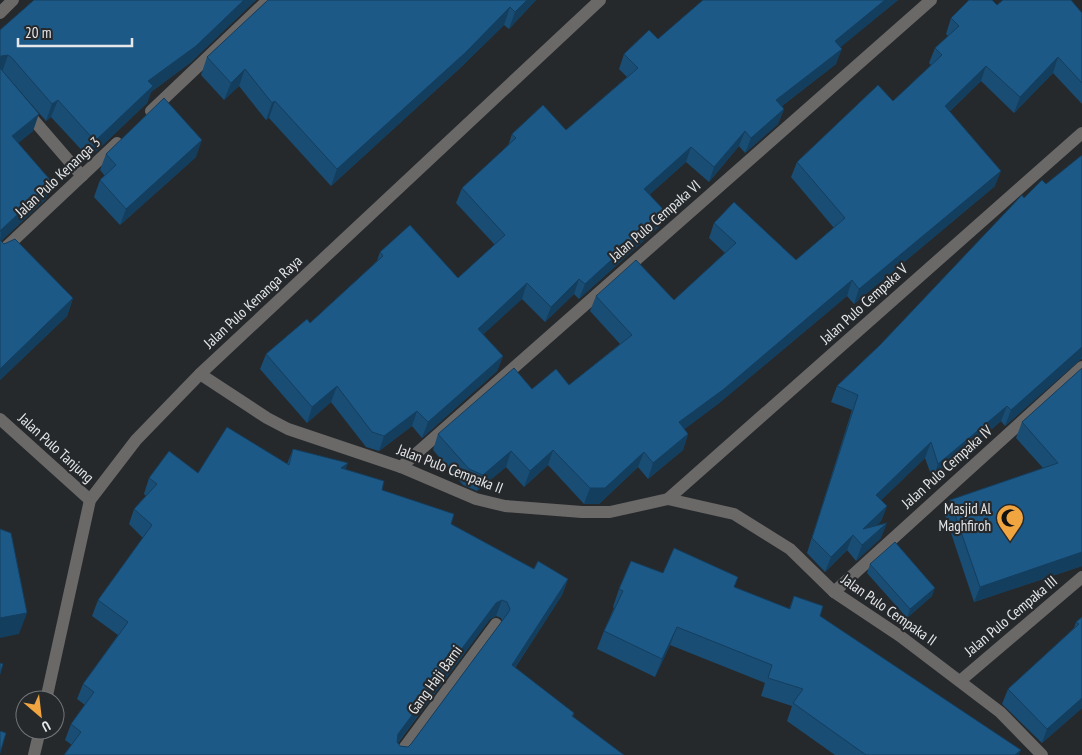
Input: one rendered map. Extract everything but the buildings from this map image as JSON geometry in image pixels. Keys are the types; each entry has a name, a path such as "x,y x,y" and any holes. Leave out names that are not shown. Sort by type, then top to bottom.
{"street":[{"path":"0,13 13,0"},
{"path":"139,122 268,0"},
{"name":"Jalan Pulo Kenanga Raya","path":"48,690 90,500 136,440 200,374 600,0"},
{"name":"Jalan Pulo Cempaka VI","path":"401,467 931,0"},
{"path":"19,102 82,176"},
{"name":"Jalan Pulo Cempaka V","path":"668,499 1082,133"},
{"name":"Jalan Pulo Kenanga 3","path":"0,252 125,135"},
{"name":"Jalan Pulo Cempaka IV","path":"834,592 1082,367"},
{"name":"Jalan Pulo Cempaka II","path":"200,374 267,418 288,429 401,467 476,499 505,506 582,512 610,512 668,499 734,514 790,549 834,592 900,636 960,680 1000,712 1042,755"},
{"name":"Jalan Pulo Tanjung","path":"0,419 90,500"},
{"name":"Jalan Pulo Cempaka III","path":"960,680 1082,577"},
{"name":"Gang Haji Barni","path":"399,755 496,624"},
{"path":"34,755 38,740"}],"place":[{"name":"Masjid Al Maghfiroh","path":"1010,542"}]}
